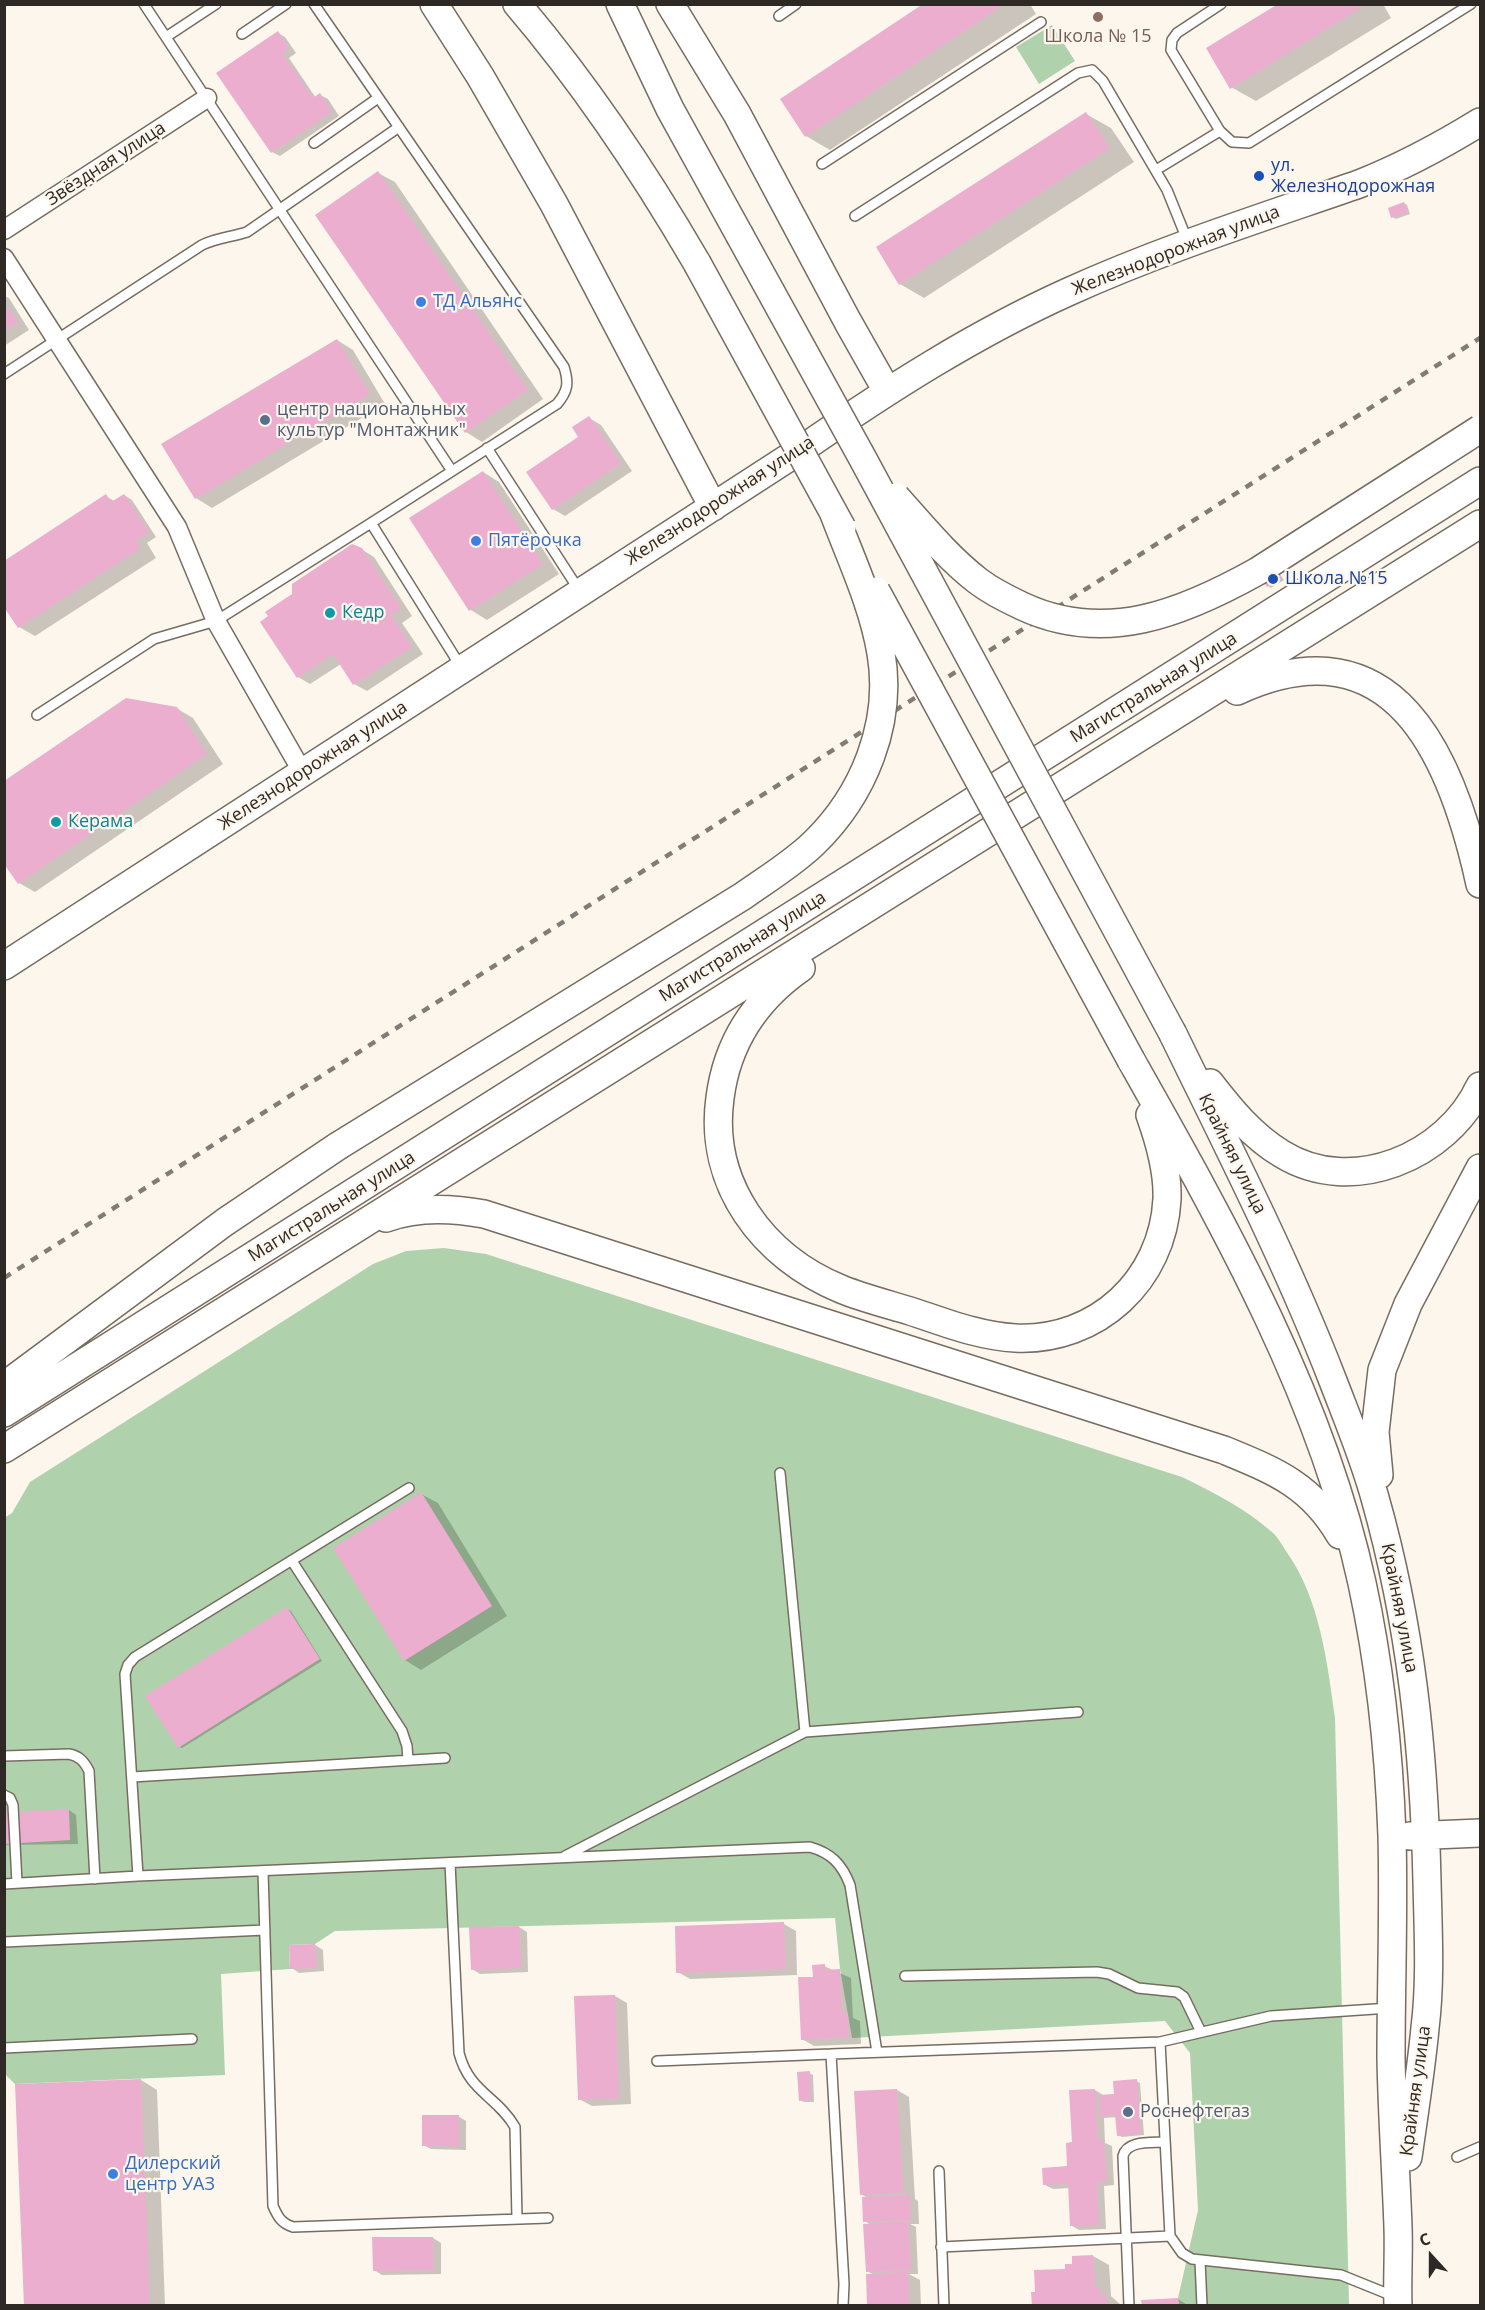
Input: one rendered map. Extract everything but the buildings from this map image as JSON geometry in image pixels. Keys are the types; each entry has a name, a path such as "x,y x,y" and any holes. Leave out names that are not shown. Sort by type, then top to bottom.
{"main road":[{"path":"434,4 480,76 554,204 713,507"},
{"path":"517,4 605,116 657,194 698,263 1131,1060 1155,1131 1167,1197 1163,1229 1155,1256 1144,1275 1125,1298 1103,1315 1078,1328 1048,1336 1016,1338 985,1335 840,1289 782,1255 758,1229 739,1202 728,1179 717,1136 722,1079 730,1054 756,1008 772,990 886,911 960,850"},
{"path":"620,4 670,109 863,459 1173,1034 1232,1111 1258,1137 1283,1155 1310,1167 1340,1172 1369,1171 1416,1154 1438,1140 1472,1104 1480,1086"},
{"path":"669,4 742,124 887,391"},
{"name":"Железнодорожная улица","path":"4,966 713,507 887,391 1003,324 1122,268 1397,169 1480,122"},
{"path":"863,459 955,562 980,583 1038,614 1082,624 1117,624 1195,604 1224,590 1258,571 1480,429"},
{"name":"Магистральная улица","path":"4,1413 1480,482"},
{"path":"4,1386 216,1228 338,1146 743,896 813,843 841,812 860,781 879,733 884,706 881,652 871,612 834,514"},
{"name":"Магистральная улица","path":"4,1449 1480,524"},
{"path":"1075,778 1150,744 1228,696 1254,684 1282,675 1307,671 1329,670 1349,675 1368,683 1396,702 1410,715 1430,741 1455,792 1467,829 1480,884"},
{"name":"Крайняя улица","path":"1173,1034 1252,1196 1314,1332 1361,1455 1396,1580 1415,1686 1424,1786 1429,1944 1426,2027 1398,2223"},
{"name":"Крайняя улица","path":"1131,1060 1215,1210 1282,1350 1323,1451 1362,1583 1380,1691 1392,1837 1391,2059 1398,2223 1397,2301"},
{"path":"1396,1580 1377,1466 1375,1432 1382,1370 1408,1304 1480,1168"},
{"path":"354,1230 393,1215 426,1209 456,1209 484,1214 1224,1450 1275,1473 1312,1496 1326,1511 1340,1534 1362,1583"},
{"path":"1392,1837 1480,1833"}],"street":[{"name":"Звёздная улица","path":"4,230 207,98"},
{"path":"4,258 177,527 216,621 303,773"}],"lane":[{"path":"144,4 452,471"},
{"path":"166,37 216,4"},
{"path":"242,34 286,4"},
{"path":"37,715 154,639 216,621 557,404 566,394 568,381 564,367 314,4"},
{"path":"778,16 796,4"},
{"path":"1221,4 1177,33 1172,40 1171,50 1220,131 1232,142 1249,143 1471,4"},
{"path":"822,164 1041,22"},
{"path":"855,216 1078,73 1092,70 1103,81 1156,170 1167,190 1188,243"},
{"path":"314,142 378,98"},
{"path":"4,374 202,244 216,238 231,237 247,232 399,128"},
{"path":"1156,170 1220,131"},
{"path":"487,448 581,592"},
{"path":"371,523 462,669"},
{"path":"780,1473 805,1732"},
{"path":"138,1876 125,1674 128,1665 135,1657 410,1488"},
{"path":"292,1561 402,1731 407,1746 408,1760"},
{"path":"562,1858 805,1732 1078,1712"},
{"path":"4,1756 69,1754 76,1755 85,1762 89,1771 95,1879"},
{"path":"132,1777 445,1758"},
{"path":"4,1795 10,1798 14,1805 17,1883"},
{"path":"4,1884 138,1876 810,1847 823,1851 835,1859 845,1871 850,1885 877,2052"},
{"path":"450,1863 459,2053 472,2082 509,2116 515,2127 517,2219"},
{"path":"263,1871 273,2206 278,2217 284,2224 293,2227 548,2218"},
{"path":"4,1942 265,1930"},
{"path":"906,1976 1096,1972 1109,1974 1138,1988 1177,1992 1184,1997 1202,2032"},
{"path":"657,2061 1160,2042 1271,2016 1392,2008"},
{"path":"4,2048 192,2038"},
{"path":"1160,2042 1170,2236 1182,2253 1200,2261 1310,2270 1341,2275 1397,2301"},
{"path":"831,2054 843,2306"},
{"path":"1129,2306 1124,2150 1136,2144 1165,2142"},
{"path":"1457,2157 1480,2147"},
{"path":"939,2171 944,2306"},
{"path":"941,2247 1170,2236"},
{"path":"1200,2261 1202,2306"}],"green space":[{"path":"1052,25 1075,61 1039,84 1016,47"},
{"path":"444,1248 486,1254 1182,1477 1240,1508 1276,1536 1298,1570 1314,1610 1325,1653 1335,1718 1349,2305 1179,2305 1178,2298 1198,2210 1190,2053 1165,2021 852,2038 840,1969 835,1918 335,1931 315,1944 289,1945 290,1969 221,1974 225,2075 15,2084 4,2073 4,1518 12,1513 30,1482 373,1264 406,1251"}],"railway":[{"path":"4,1278 1480,338"}],"place":[{"name":"Школа № 15","path":"1098,17"},
{"name":"ул. Железнодорожная","path":"1259,176"},
{"name":"ТД Альянс","path":"421,302"},
{"name":"центр национальных культур \"Монтажник\"","path":"265,420"},
{"name":"Пятёрочка","path":"476,541"},
{"name":"Школа №15","path":"1273,579"},
{"name":"Кедр","path":"330,613"},
{"name":"Керама","path":"56,822"},
{"name":"Роснефтегаз","path":"1128,2112"},
{"name":"Дилерский центр УАЗ","path":"113,2174"}]}
